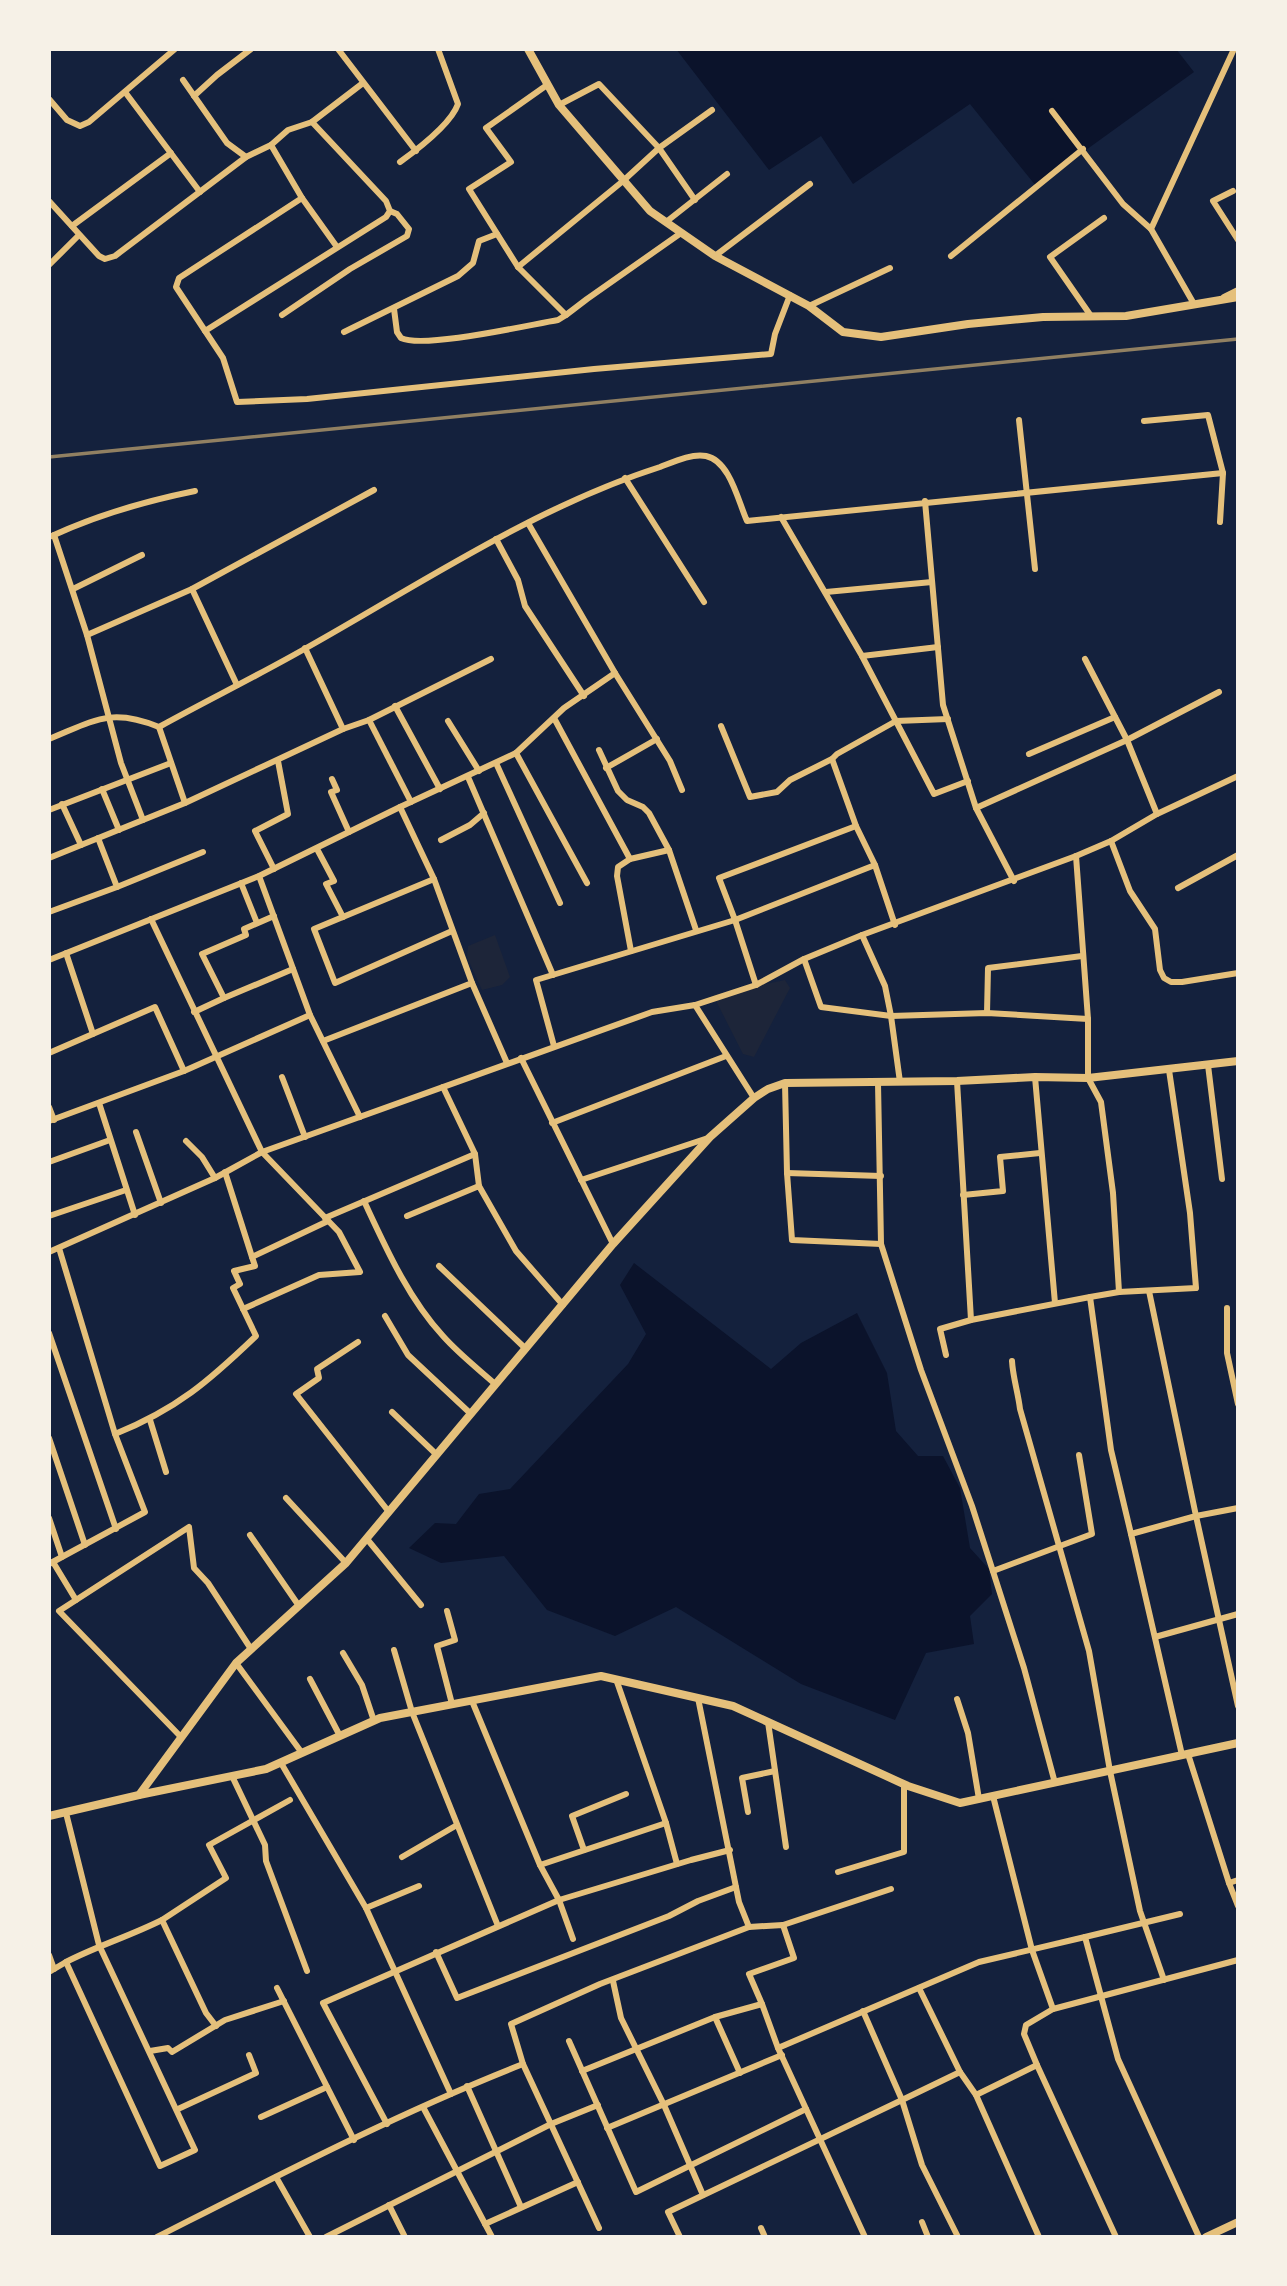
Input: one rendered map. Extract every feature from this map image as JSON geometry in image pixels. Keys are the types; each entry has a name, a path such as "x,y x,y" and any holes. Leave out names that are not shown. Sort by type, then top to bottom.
{"street":[{"path":"49,99 67,120 80,126 89,122 175,49"},
{"path":"194,96 251,49"},
{"path":"338,49 416,151"},
{"path":"400,162 416,151 455,113 458,104 438,49"},
{"path":"528,49 559,105 650,211 715,256 809,306 843,332 881,337 968,324 1043,317 1126,316 1238,297"},
{"path":"1151,229 1234,49"},
{"path":"183,80 227,143 246,157"},
{"path":"49,201 99,256 105,259 115,256 246,157 271,145 278,136 288,130 312,122 363,83"},
{"path":"559,105 599,84 659,148 695,200"},
{"path":"547,85 486,128 511,162 469,189 518,267 566,315"},
{"path":"125,92 200,192"},
{"path":"518,267 624,181 659,148 712,110"},
{"path":"1052,111 1123,204 1151,229 1194,304"},
{"path":"282,315 350,268 407,236 409,229 312,122"},
{"path":"271,145 302,198 337,247"},
{"path":"951,256 1083,149"},
{"path":"72,226 171,153"},
{"path":"666,222 727,174"},
{"path":"715,256 810,184"},
{"path":"1233,191 1213,201 1238,240"},
{"path":"302,198 179,278 176,287 223,358 237,402 307,398 771,354 775,334 790,295"},
{"path":"205,331 386,217 390,211"},
{"path":"1091,316 1050,257 1104,218"},
{"path":"394,309 397,332 401,338 416,342 483,334 558,320 681,233"},
{"path":"345,332 468,270 473,263 479,241 497,234"},
{"path":"49,265 79,235"},
{"path":"809,306 890,268"},
{"path":"1219,299 1238,290"},
{"path":"1144,421 1208,415 1223,472 1220,522"},
{"path":"1019,420 1035,569"},
{"path":"49,739 107,716 136,718 159,727 305,649 496,539 625,478 690,457 704,455 715,459 726,473 747,521 1223,472"},
{"path":"625,478 704,601"},
{"path":"87,635 192,589 374,490"},
{"path":"143,820 107,716 73,589 52,536 90,518 138,503 195,491"},
{"path":"925,501 943,705 976,808 1014,881"},
{"path":"781,517 862,656 934,794 968,782"},
{"path":"528,523 615,673 670,761 682,790"},
{"path":"496,539 517,580 525,606 584,696"},
{"path":"73,589 142,555"},
{"path":"826,592 932,582"},
{"path":"192,589 237,685"},
{"path":"862,656 938,647"},
{"path":"305,649 343,729"},
{"path":"49,858 185,803 343,729 369,720 491,659"},
{"path":"1085,659 1127,740 1157,814"},
{"path":"49,960 259,876 516,753 554,718 615,673"},
{"path":"976,808 1127,740 1219,692"},
{"path":"395,706 440,789"},
{"path":"1030,754 1115,717"},
{"path":"554,718 630,859"},
{"path":"721,726 750,797 777,792 790,780 832,760 837,754 896,721 948,719"},
{"path":"369,720 411,802"},
{"path":"449,721 479,771"},
{"path":"159,727 185,803"},
{"path":"606,768 657,739"},
{"path":"599,750 618,791 627,800 643,807 649,813 669,850 696,930"},
{"path":"516,753 587,883"},
{"path":"832,760 856,826 875,865 894,925"},
{"path":"274,869 255,831 288,814 278,761"},
{"path":"49,810 171,763"},
{"path":"496,763 560,903"},
{"path":"49,1252 215,1178 262,1152 554,1046 652,1013 695,1005 756,985 804,959 862,935 1014,881 1111,841 1157,814 1238,776"},
{"path":"468,777 553,975"},
{"path":"332,779 337,790 331,792 349,832"},
{"path":"102,789 119,830"},
{"path":"62,804 81,845"},
{"path":"400,807 434,879 472,983 506,1063"},
{"path":"441,840 470,825 484,813"},
{"path":"756,985 736,920 719,878 856,826"},
{"path":"98,838 117,887"},
{"path":"1111,841 1130,891 1155,929 1160,970 1164,978 1171,982 1182,982 1238,973"},
{"path":"317,849 334,881 326,884 343,917"},
{"path":"631,951 617,876 618,867 630,859 669,850"},
{"path":"49,912 203,852"},
{"path":"1076,856 1088,1019 1088,1078 1101,1102 1113,1194 1119,1292"},
{"path":"1178,888 1235,857 1238,868"},
{"path":"554,1046 536,980 736,920 875,865"},
{"path":"259,876 310,1015 360,1117"},
{"path":"434,879 314,929 335,983 452,931"},
{"path":"241,883 257,923"},
{"path":"224,998 202,954 246,935 244,929 274,916"},
{"path":"151,919 262,1152 339,1232 360,1272 318,1275 243,1309"},
{"path":"862,935 885,986 900,1082"},
{"path":"66,953 93,1034"},
{"path":"987,1013 988,968 1082,956"},
{"path":"804,959 821,1007 891,1016 987,1013 1088,1019"},
{"path":"194,1012 293,969"},
{"path":"323,1041 472,983"},
{"path":"695,1005 754,1098"},
{"path":"49,1053 155,1007 184,1071"},
{"path":"49,1107 51,1121 184,1071 310,1015"},
{"path":"552,1123 726,1056"},
{"path":"521,1058 613,1244"},
{"path":"139,1795 236,1663 346,1563 613,1244 710,1137 754,1098 785,1083 1088,1078 1238,1061"},
{"path":"1208,1065 1222,1179"},
{"path":"946,1355 940,1329 971,1320 1119,1292 1196,1288 1190,1213 1169,1070"},
{"path":"282,1077 304,1137"},
{"path":"1035,1077 1055,1303"},
{"path":"957,1081 971,1320"},
{"path":"785,1083 792,1240 881,1244"},
{"path":"878,1083 881,1244 921,1370 972,1506 993,1571 1024,1668 1055,1783"},
{"path":"443,1087 475,1154 479,1186 516,1251 563,1305"},
{"path":"99,1104 135,1214"},
{"path":"136,1132 161,1203"},
{"path":"581,1180 710,1137"},
{"path":"49,1161 110,1140"},
{"path":"186,1141 202,1157 215,1178"},
{"path":"963,1195 1003,1191 1000,1157 1040,1153"},
{"path":"252,1257 364,1201 475,1154"},
{"path":"115,1434 150,1420 194,1393 256,1336 233,1288 240,1284 234,1271 255,1266 225,1172"},
{"path":"787,1173 881,1177"},
{"path":"407,1216 479,1186"},
{"path":"49,1216 126,1189"},
{"path":"364,1201 389,1253 418,1303 442,1336 494,1383"},
{"path":"59,1248 115,1434 145,1512 51,1563 76,1600"},
{"path":"439,1266 526,1349"},
{"path":"1149,1291 1238,1706"},
{"path":"1090,1297 1111,1450 1155,1637 1185,1755 1238,1906"},
{"path":"1227,1308 1227,1353 1238,1404"},
{"path":"385,1316 408,1355 471,1414"},
{"path":"49,1333 116,1529"},
{"path":"358,1342 317,1368 319,1378 296,1394 389,1512"},
{"path":"1012,1361 1013,1383 1089,1651 1110,1771 1143,1923 1164,1980"},
{"path":"391,1412 437,1455"},
{"path":"150,1420 166,1472"},
{"path":"49,1438 85,1545"},
{"path":"993,1571 1092,1534 1079,1455"},
{"path":"286,1498 346,1563"},
{"path":"1131,1534 1196,1516 1238,1508"},
{"path":"49,1518 62,1557"},
{"path":"181,1737 59,1611 189,1527 194,1569 208,1583 251,1649"},
{"path":"250,1535 299,1605"},
{"path":"367,1539 421,1605"},
{"path":"447,1611 455,1640 436,1646 452,1704"},
{"path":"1155,1637 1238,1614"},
{"path":"394,1650 412,1712 498,1926"},
{"path":"343,1653 362,1685 374,1721"},
{"path":"236,1663 302,1753"},
{"path":"49,1816 266,1769 374,1721 601,1676 733,1706 904,1784 960,1803 1238,1743"},
{"path":"310,1679 340,1736"},
{"path":"617,1679 666,1823 677,1864"},
{"path":"698,1698 736,1887 748,1927"},
{"path":"957,1699 968,1733 979,1799"},
{"path":"472,1701 540,1865 559,1900 573,1939"},
{"path":"768,1722 786,1847"},
{"path":"281,1763 366,1908 451,2094"},
{"path":"748,1812 742,1778 775,1771"},
{"path":"232,1776 265,1845 266,1861 307,1972"},
{"path":"838,1872 904,1852 904,1784"},
{"path":"584,1850 572,1816 626,1794"},
{"path":"993,1796 1032,1950 1053,2009"},
{"path":"49,1955 51,1970 99,1945 133,1935 162,1920 226,1878 209,1844 290,1800"},
{"path":"65,1962 160,2165 195,2150 99,1945 66,1813"},
{"path":"540,1865 666,1823"},
{"path":"402,1857 457,1825"},
{"path":"387,2124 323,2003 559,1900 730,1850"},
{"path":"1229,1883 1238,1880"},
{"path":"366,1908 419,1886"},
{"path":"436,1952 457,1998 669,1916 698,1901 736,1887"},
{"path":"599,2228 523,2064 512,2024 600,1984 614,1981 748,1927 783,1925 891,1889"},
{"path":"778,2048 979,1962 1180,1914"},
{"path":"162,1920 206,2013 216,2026"},
{"path":"783,1925 794,1958 749,1974 778,2048 865,2237"},
{"path":"1085,1937 1118,2059 1199,2237"},
{"path":"1116,2237 1037,2065 1024,2034 1026,2025 1053,2009 1238,1959"},
{"path":"614,1981 621,2018 664,2105 703,2195"},
{"path":"277,1987 354,2140"},
{"path":"919,1988 960,2072 976,2095 1039,2237"},
{"path":"150,2051 168,2048 172,2052 225,2020 284,2001"},
{"path":"582,2071 715,2017 762,2004"},
{"path":"863,2011 902,2100 922,2165 958,2237"},
{"path":"715,2017 740,2073"},
{"path":"569,2041 636,2192 806,2109"},
{"path":"178,2109 256,2073 249,2055"},
{"path":"607,2128 782,2056"},
{"path":"157,2237 467,2086 523,2064"},
{"path":"976,2095 1037,2065"},
{"path":"680,2237 668,2212 960,2072"},
{"path":"467,2086 522,2207"},
{"path":"261,2117 327,2087"},
{"path":"326,2237 551,2124 597,2105"},
{"path":"423,2107 492,2237"},
{"path":"276,2177 310,2237"},
{"path":"485,2224 578,2182"},
{"path":"389,2205 405,2237"},
{"path":"1206,2237 1238,2221"},
{"path":"922,2222 928,2237"},
{"path":"761,2228 765,2237"}],"shaded area":[{"path":"676,49 1176,49 1194,72 1036,186 970,104 853,184 821,136 769,170"},
{"path":"495,935 510,977 502,985 482,990 467,957 468,946"},
{"path":"785,980 790,988 754,1057 743,1054 713,995"},
{"path":"634,1263 771,1369 801,1343 857,1313 887,1373 896,1431 918,1456 943,1456 960,1488 970,1548 989,1569 992,1594 970,1616 974,1644 926,1653 895,1720 801,1684 676,1607 615,1636 547,1610 504,1556 441,1563 409,1548 435,1523 456,1524 479,1494 510,1489 628,1364 646,1334 620,1285"}],"railway":[{"path":"49,457 1238,339"}]}
